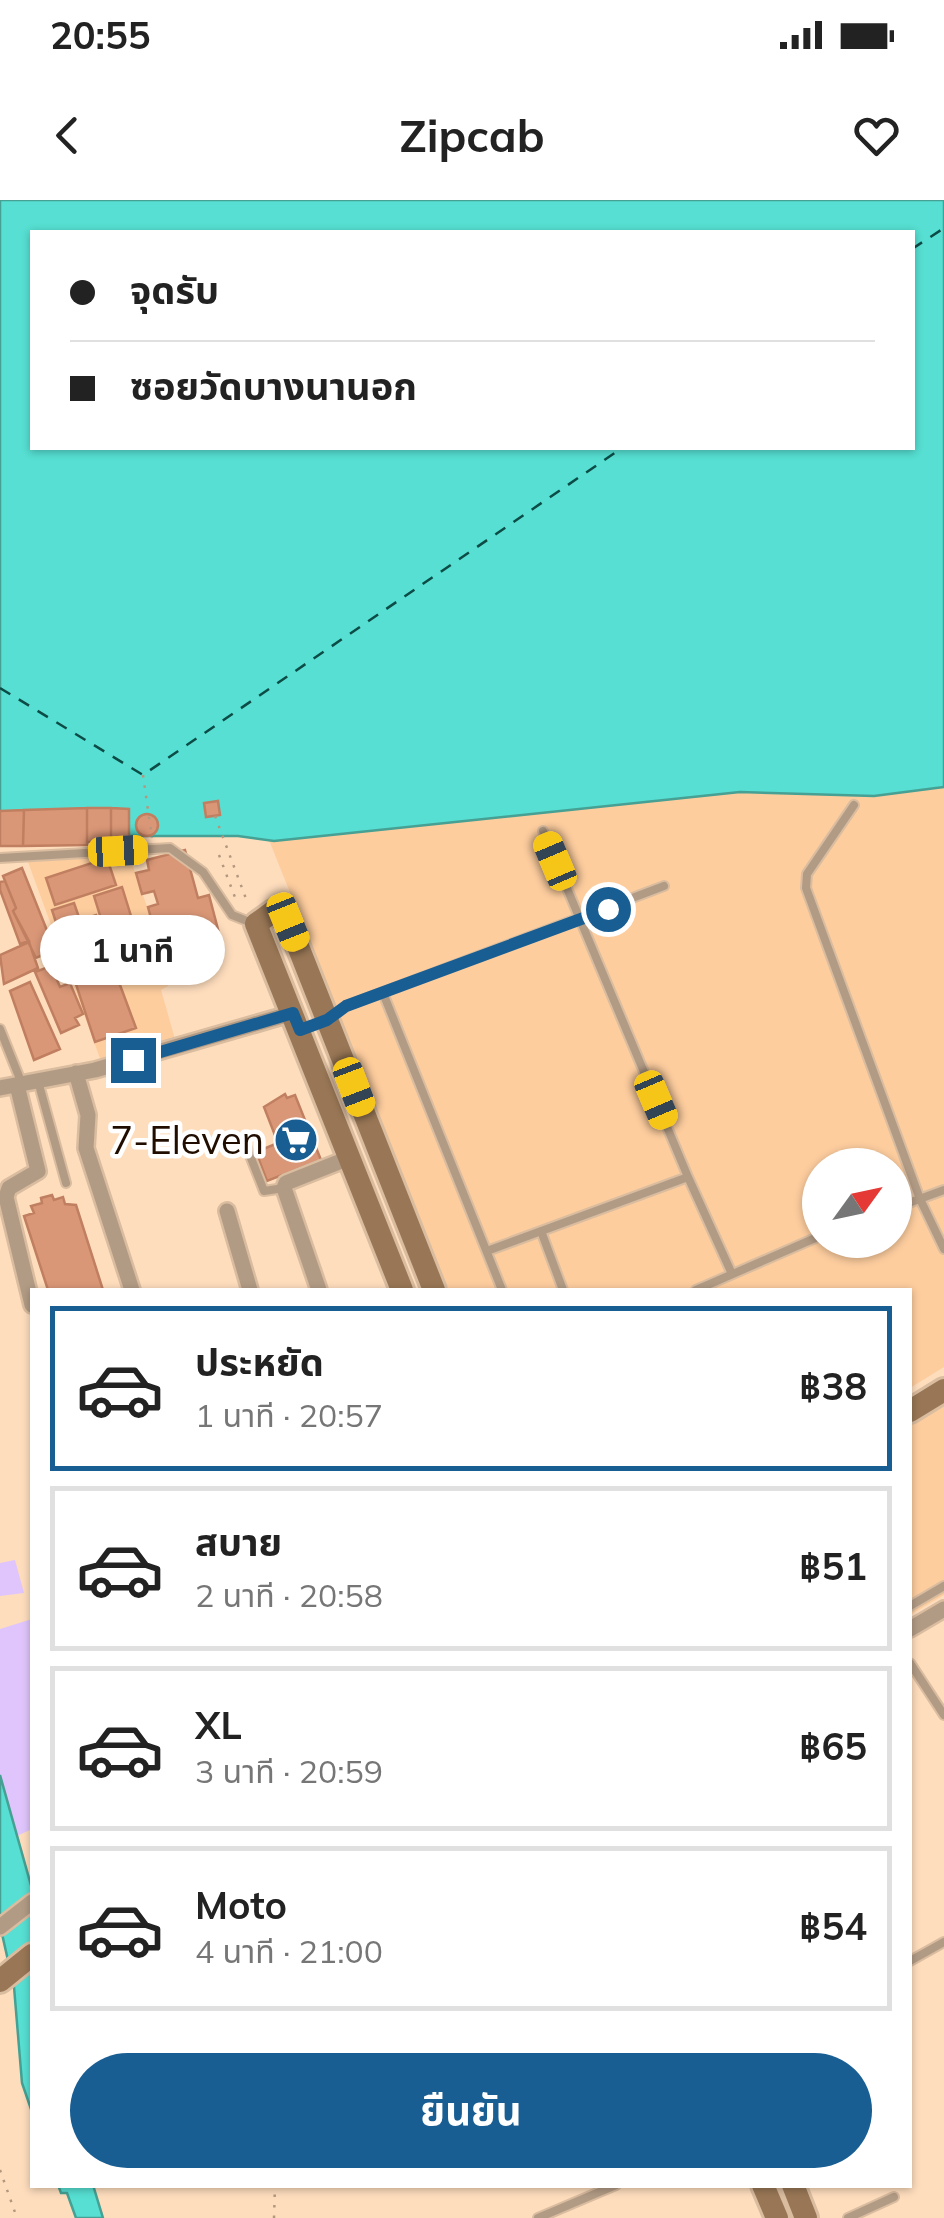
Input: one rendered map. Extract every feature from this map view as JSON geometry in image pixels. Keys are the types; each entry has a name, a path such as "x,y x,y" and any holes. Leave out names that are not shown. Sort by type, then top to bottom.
{"street":[{"path":"401,1288 296,1021 250,922 274,911 283,913 433,1288"},
{"path":"30,1297 6,1197 10,1188 38,1171 19,1084 296,1021 327,1020"},
{"path":"76,1073 88,1115 86,1148 131,1288"},
{"path":"318,1288 284,1188 286,1182 349,1158"},
{"path":"228,1211 249,1288"},
{"path":"912,1409 944,1390"},
{"path":"912,1628 944,1609"},
{"path":"0,1927 30,1904"},
{"path":"0,1981 30,1957"},
{"path":"764,2188 777,2218"},
{"path":"793,2188 806,2218"}],"lane":[{"path":"854,805 807,874 806,888 920,1199 944,1250"},
{"path":"542,831 732,1274"},
{"path":"0,858 170,848 203,872 232,916 250,922"},
{"path":"327,1020 346,1006 664,886"},
{"path":"383,993 501,1288"},
{"path":"0,1029 19,1084 66,1183"},
{"path":"245,1143 264,1191 284,1188"},
{"path":"487,1251 688,1177"},
{"path":"912,1202 944,1190"},
{"path":"540,1231 562,1288"},
{"path":"700,1288 802,1244"},
{"path":"912,1605 944,1586"},
{"path":"912,1665 944,1715"},
{"path":"912,1960 944,1942"},
{"path":"538,2218 609,2188"},
{"path":"848,2218 894,2197"}],"path":[{"path":"143,775 152,835"},
{"path":"215,816 250,922"},
{"path":"219,855 250,922"},
{"path":"0,2170 18,2218"},
{"path":"274,2218 275,2188"}],"shaded area":[{"path":"944,787 944,1367 912,1387 912,1288 448,1288 269,840 740,792 874,796"},
{"path":"129,855 166,961 168,986 161,990 175,1039 101,1061 28,862"},
{"path":"944,1403 944,1595 912,1614 912,1423"},
{"path":"15,1560 24,1593 0,1596 0,1563"},
{"path":"30,1620 30,1830 17,1836 0,1775 0,1629"}],"water":[{"path":"0,200 944,200 944,787 874,796 740,792 274,841 238,836 35,836 0,821"},
{"path":"0,1775 30,1882 30,2106 22,2083 14,1987 0,1925"},
{"path":"59,2188 94,2188 103,2218 76,2218 67,2193 61,2193"}],"building":[{"path":"218,801 220,815 206,817 204,803"},
{"path":"87,808 111,808 111,842 87,842"},
{"path":"87,808 87,845 23,846 24,810"},
{"path":"111,808 129,809 129,838 111,838"},
{"path":"24,810 23,846 0,846 0,811"},
{"path":"147,814 155,817 155,833 147,836 139,833 136,825 139,817"},
{"path":"147,814 155,817 155,833 147,836 139,833 136,825 139,817"},
{"path":"185,850 198,898 209,895 220,937 160,952 148,907 158,904 154,891 142,894 136,873 149,870 147,860"},
{"path":"107,858 116,885 55,905 46,878"},
{"path":"22,868 52,943 56,941 59,948 36,958 13,911 16,908 3,876"},
{"path":"5,881 16,908 13,911 29,941 20,944 0,890 0,882"},
{"path":"122,887 149,974 121,983 94,896"},
{"path":"74,903 92,955 69,963 52,910"},
{"path":"96,915 107,946 98,949 87,918"},
{"path":"29,942 38,968 4,984 0,955"},
{"path":"107,950 136,1028 95,1042 69,963"},
{"path":"51,966 60,987 70,983 83,1014 75,1018 79,1025 61,1033 35,972"},
{"path":"30,982 60,1049 34,1060 10,991"},
{"path":"285,1094 287,1098 295,1095 321,1160 267,1181 256,1152 278,1143 264,1107"},
{"path":"63,1197 65,1204 76,1205 102,1288 47,1288 24,1216 34,1213 31,1206 42,1203 41,1198"}],"ferry route":[{"path":"915,247 944,228"},
{"path":"0,688 143,775 619,450"}],"place":[{"name":"7-Eleven","path":"296,1140"}],"route":[{"path":"133,1060 293,1013 300,1030 327,1020 346,1006 608,909"}]}
